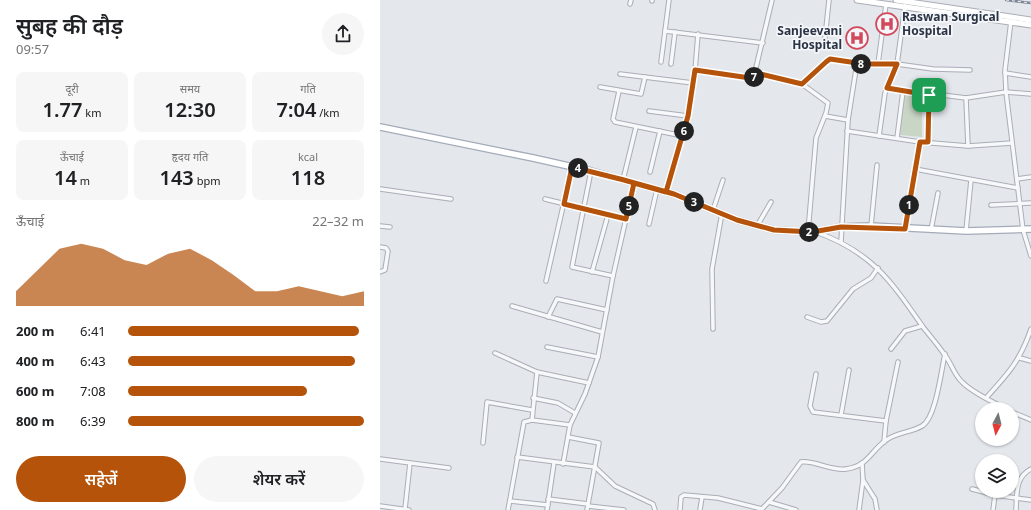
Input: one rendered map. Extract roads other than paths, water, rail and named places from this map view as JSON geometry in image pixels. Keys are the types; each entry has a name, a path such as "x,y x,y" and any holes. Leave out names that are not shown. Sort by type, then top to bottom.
{"main road":[{"path":"380,127 591,171 657,189 757,226 808,232 841,227 871,226 905,229 966,231 1031,229"}],"street":[{"path":"661,62 669,0"},
{"path":"695,70 750,78 754,76 756,73 772,0"},
{"path":"825,38 829,0"},
{"path":"857,0 886,4 905,4 1011,19 1031,20"},
{"path":"896,0 905,4"},
{"path":"878,64 886,4"},
{"path":"879,136 887,88 897,64 905,4"},
{"path":"1011,19 1031,25"},
{"path":"1011,19 1005,73 1006,92 1023,230 1031,256"},
{"path":"665,31 763,43"},
{"path":"672,64 675,32"},
{"path":"666,192 688,116 695,70 698,34"},
{"path":"802,84 828,60 835,59 857,64 897,64 933,69 970,70"},
{"path":"841,242 848,120 857,64"},
{"path":"756,73 802,84 827,102 828,107 816,138 808,232"},
{"path":"1005,73 1031,77"},
{"path":"620,74 693,83"},
{"path":"600,87 642,94 645,77"},
{"path":"887,88 929,95 966,98 1006,92 1031,94"},
{"path":"619,90 613,120 617,123 683,136"},
{"path":"897,138 902,91"},
{"path":"928,142 929,95"},
{"path":"966,98 968,146"},
{"path":"649,111 688,116"},
{"path":"825,116 848,120"},
{"path":"623,180 636,127"},
{"path":"650,172 660,131"},
{"path":"848,131 920,142 968,146 1012,143"},
{"path":"905,229 920,142"},
{"path":"871,226 876,165"},
{"path":"546,281 572,167"},
{"path":"915,169 1018,188"},
{"path":"591,171 572,266 574,269 612,276"},
{"path":"1017,179 1031,178"},
{"path":"713,210 723,180"},
{"path":"966,231 971,180"},
{"path":"563,464 570,425 589,383 598,357 612,276 634,183"},
{"path":"380,189 451,199"},
{"path":"649,224 657,189"},
{"path":"931,230 938,193"},
{"path":"546,199 626,219"},
{"path":"757,226 771,202"},
{"path":"991,205 1031,203"},
{"path":"713,329 712,280 716,239 722,213"},
{"path":"592,272 608,214"},
{"path":"380,226 390,227"},
{"path":"816,232 841,242 866,257 878,268 907,303 922,326 945,354 960,381 993,402"},
{"path":"380,247 386,248 388,252 385,270 380,272"},
{"path":"807,317 821,322 827,321 852,289 870,278 878,268"},
{"path":"548,317 554,302 558,299 607,310"},
{"path":"512,306 602,332"},
{"path":"891,349 906,331 922,326"},
{"path":"986,398 1009,374 1020,358 1031,329"},
{"path":"547,347 598,357"},
{"path":"496,353 537,372 589,383"},
{"path":"680,510 683,496 718,498 762,509 801,462 841,469 855,467 862,463 870,458 891,436 915,430 927,423 932,411 945,354"},
{"path":"1020,358 1031,361"},
{"path":"884,442 886,421 898,362"},
{"path":"841,416 849,370"},
{"path":"532,420 533,398 537,372"},
{"path":"816,374 810,406 811,411 886,421"},
{"path":"533,398 558,403 575,413"},
{"path":"483,443 487,402 532,410"},
{"path":"1019,415 1031,420"},
{"path":"508,510 517,457 526,420 570,425"},
{"path":"568,437 599,443 588,507"},
{"path":"517,457 595,467 615,486 653,504 655,510"},
{"path":"380,459 449,468"},
{"path":"547,510 554,462"},
{"path":"405,509 410,463"},
{"path":"859,510 863,480 862,463"},
{"path":"1019,489 1022,475 1031,470"},
{"path":"863,480 875,499 877,510"},
{"path":"700,510 702,497"},
{"path":"993,510 995,498"},
{"path":"1016,510 1017,498 1031,500"},
{"path":"548,499 588,507 624,510"},
{"path":"510,501 548,505"},
{"path":"769,502 796,510"},
{"path":"380,506 410,510"}],"railway":[{"path":"1006,0 1031,3"}],"place":[{"name":"Raswan Surgical Hospital","path":"887,24"},
{"name":"Sanjeevani Hospital","path":"857,38"}]}
